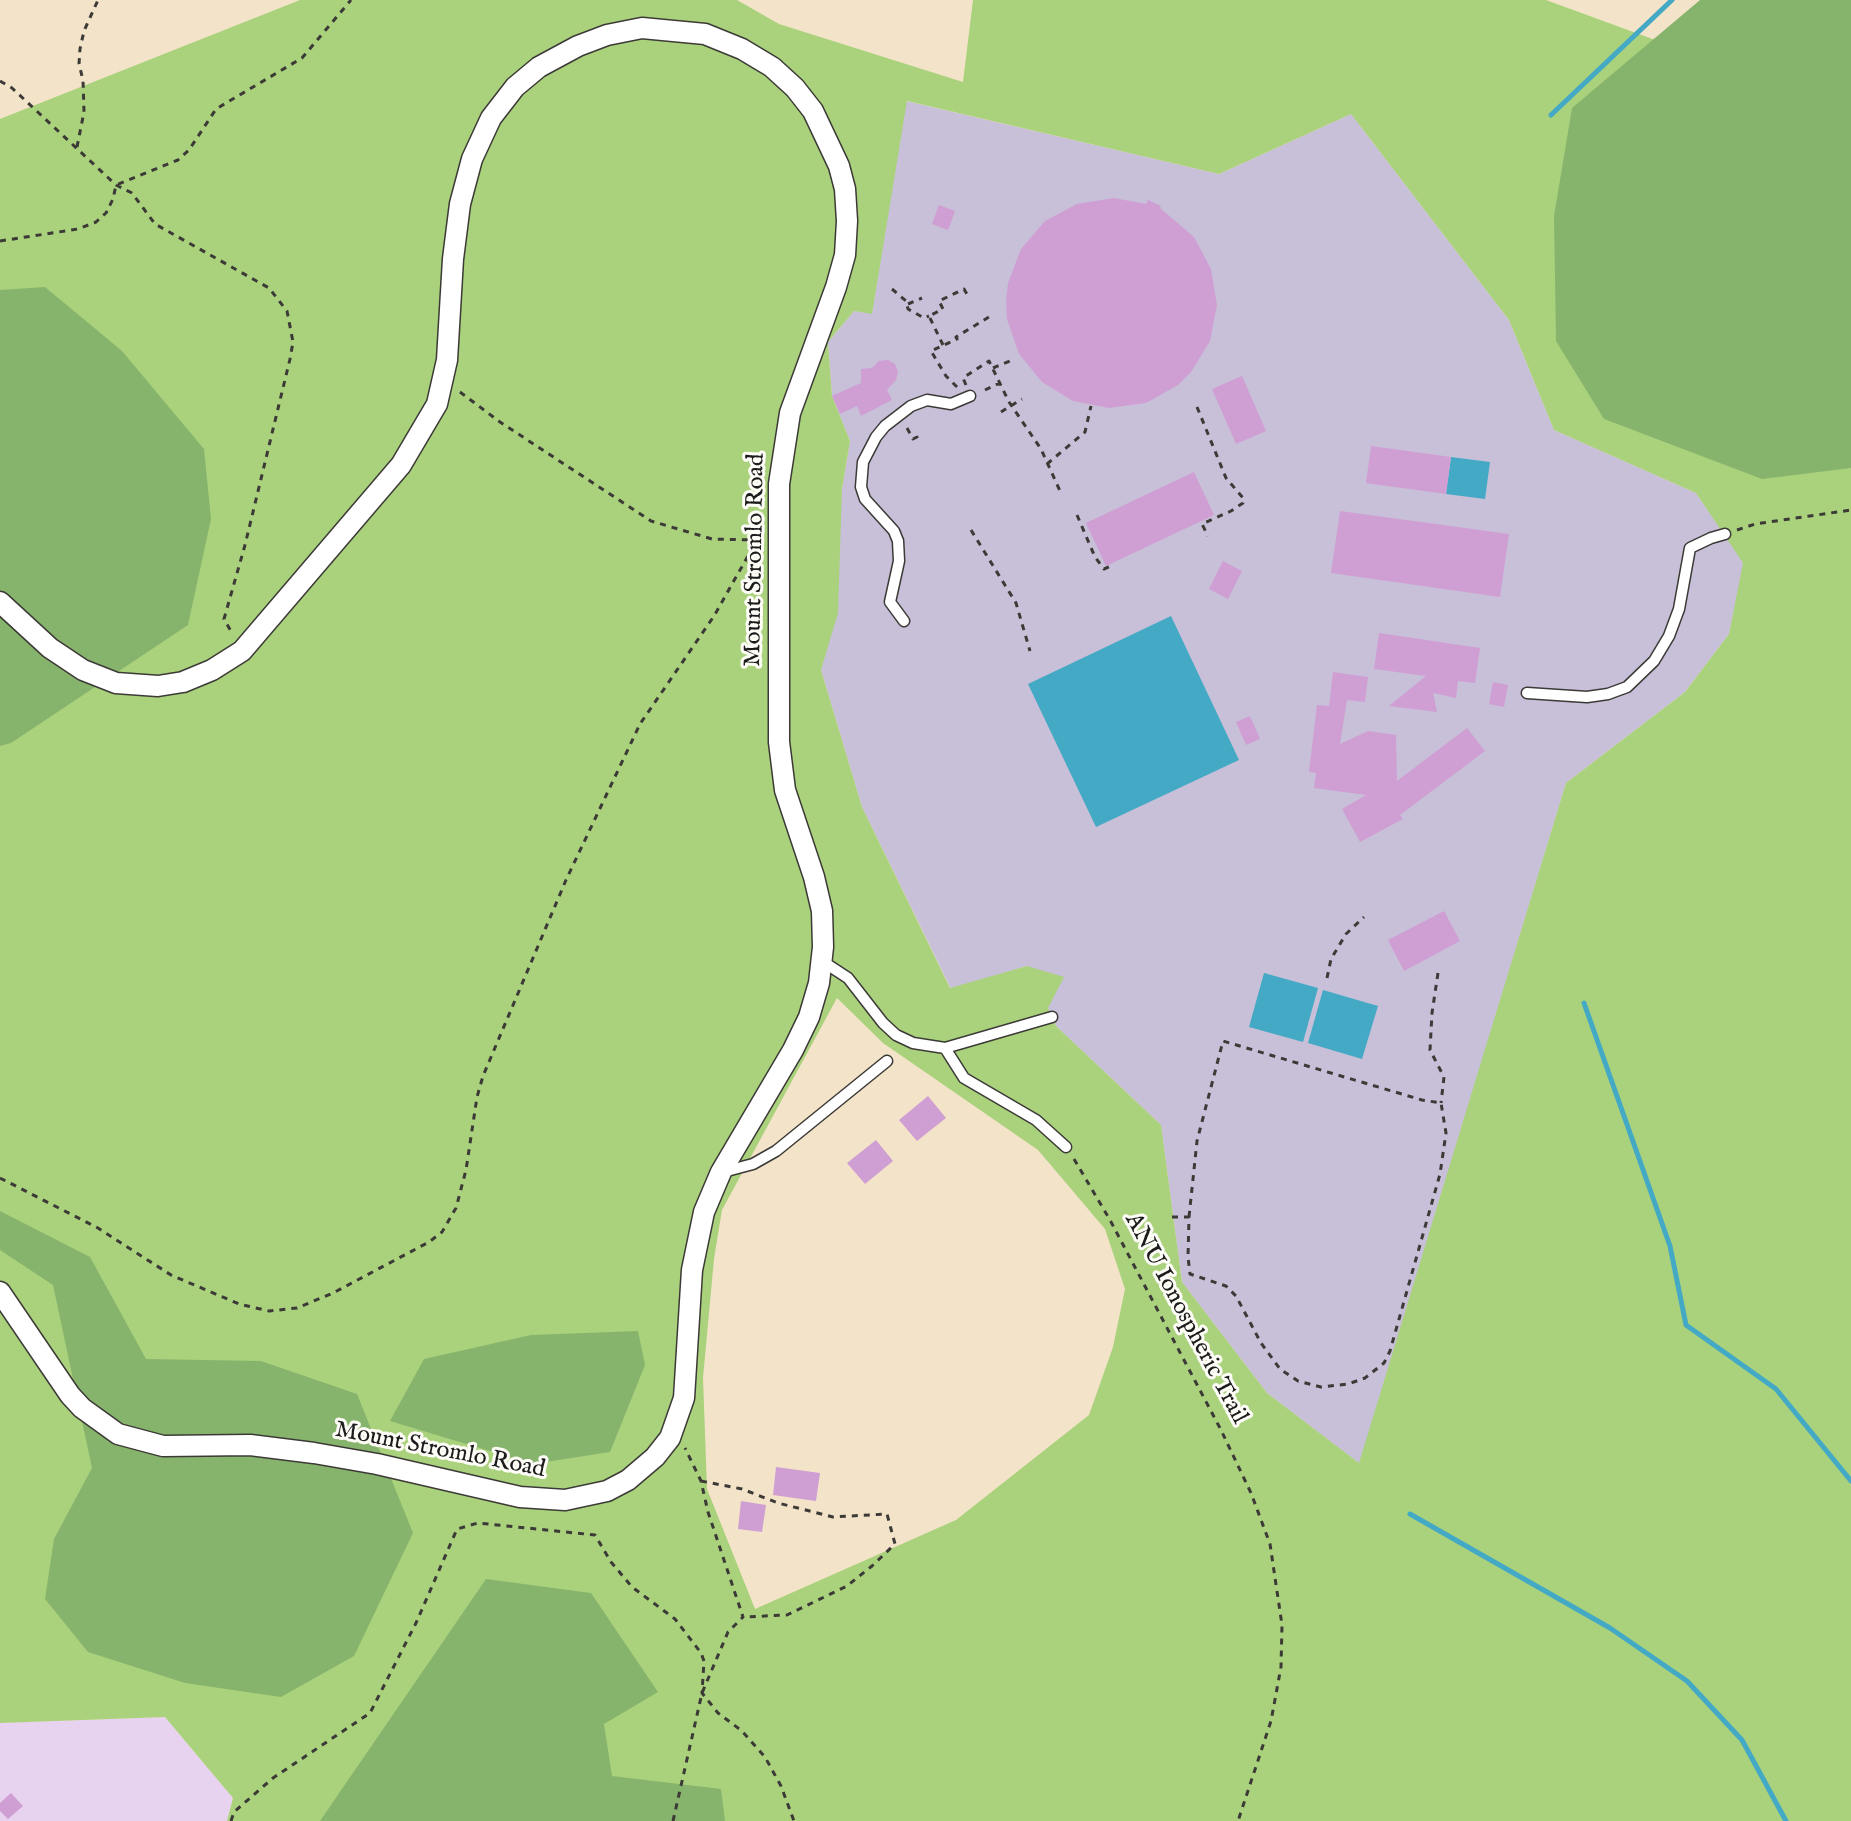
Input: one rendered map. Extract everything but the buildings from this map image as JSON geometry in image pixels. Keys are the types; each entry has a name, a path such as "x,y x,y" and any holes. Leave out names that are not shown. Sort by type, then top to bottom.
{"street":[{"name":"Mount Stromlo Road","path":"0,602 50,648 83,670 116,683 158,686 183,682 212,670 242,651 401,465 437,404 447,360 453,259 460,204 472,159 491,118 515,87 539,67 607,35 642,28 705,34 742,49 772,67 795,88 813,111 835,155 845,189 847,221 845,255 790,413 779,484 779,742 785,790 822,911 822,961 809,1017 721,1172 704,1212 692,1270 684,1398 675,1427 655,1457 628,1480 607,1491 565,1500 520,1497 377,1464 314,1453 250,1445 163,1446 118,1434 82,1408 0,1292"}],"lane":[{"path":"904,621 890,602 899,561 898,541 894,531 865,499 861,477 863,462 876,437 911,406 927,400 951,404 970,396"},
{"path":"1527,693 1587,697 1627,687 1654,661 1669,636 1679,609 1690,548 1725,534"},
{"path":"822,961 848,978 896,1035 913,1043 945,1048 1052,1017"},
{"path":"945,1048 964,1078 1036,1120 1066,1147"},
{"path":"721,1172 753,1164 776,1151 887,1061"}],"path":[{"path":"77,147 84,112 80,49 84,31 98,0"},
{"path":"116,185 178,160 189,150 216,109 302,58 351,0"},
{"path":"0,81 116,185 132,193 164,231 269,288 281,299 292,327 290,359 224,619 242,651"},
{"path":"0,241 78,229 96,222 106,213 116,185"},
{"path":"892,289 908,304 908,309 924,318 943,309 939,301 948,296 964,289 968,296"},
{"path":"908,304 922,298"},
{"path":"929,316 943,345"},
{"path":"946,376 931,351 958,341 956,337 989,317"},
{"path":"993,368 1010,361 1008,357"},
{"path":"970,396 963,378 989,361 1012,406 1041,449 1060,491"},
{"path":"442,382 651,521 712,539 779,538"},
{"path":"985,390 1000,383"},
{"path":"1001,412 1022,399"},
{"path":"1047,464 1085,432 1091,406"},
{"path":"1197,407 1226,478 1244,499 1231,511 1202,524 1208,536"},
{"path":"905,424 913,439 917,437 916,434"},
{"path":"1725,534 1755,524 1851,510"},
{"path":"1077,515 1095,557 1104,569 1111,566"},
{"path":"971,530 1016,603 1030,651"},
{"path":"0,1178 98,1228 171,1275 239,1304 269,1311 297,1308 333,1293 442,1232 456,1208 466,1170 483,1076 566,880 640,724 714,616 757,540"},
{"path":"1327,978 1331,959 1346,934 1364,917"},
{"path":"1438,973 1430,1050 1444,1077 1441,1103 1446,1133 1440,1174 1390,1351 1384,1363 1365,1378 1348,1384 1321,1387 1298,1381 1280,1369 1261,1343 1236,1296 1226,1286 1190,1274 1189,1217 1197,1141 1223,1041 1441,1103"},
{"name":"ANU Ionospheric Trail","path":"1066,1147 1110,1220 1208,1403 1251,1493 1270,1544 1282,1625 1281,1667 1271,1721 1238,1821"},
{"path":"1172,1217 1189,1217"},
{"path":"675,1427 701,1481 708,1512 743,1617"},
{"path":"701,1481 742,1489 778,1503 833,1517 887,1514 895,1544 847,1586 787,1615 743,1617 728,1632 702,1693"},
{"path":"231,1821 234,1812 273,1778 370,1713 416,1623 457,1529 478,1523 595,1535 611,1562 632,1587 675,1619 701,1653 704,1661 702,1693 673,1821"},
{"path":"702,1693 718,1713 742,1731 765,1757 781,1786 794,1821"}],"shaded area":[{"path":"906,101 1219,174 1351,114 1509,320 1554,430 1696,493 1744,563 1729,634 1685,692 1566,783 1360,1464 1267,1393 1182,1282 1161,1125 1056,1026 1027,966 951,989 862,807 821,670 831,631 842,489 850,441 832,396 828,342 854,311 872,313"},
{"path":"165,1717 233,1798 227,1821 0,1821 0,1723"}],"green space":[{"path":"300,0 737,0 779,24 963,82 973,0 1546,0 1707,59 1851,104 1851,1821 227,1821 233,1798 165,1717 0,1723 0,119","holes":["907,101 1219,174 1351,114 1509,320 1554,430 1696,493 1743,563 1729,634 1685,692 1566,783 1359,1463 1267,1393 1182,1282 1161,1125 1056,1026 1048,1008 1064,977 1027,966 950,988 862,807 821,670 838,613 842,489 850,441 832,396 828,342 854,311 872,314","837,998 883,1043 1038,1150 1105,1229 1125,1289 1113,1347 1089,1415 956,1520 755,1609 707,1489 703,1378 714,1259 722,1210"]},
{"path":"1700,0 1851,0 1851,468 1762,479 1604,419 1556,341 1554,216 1572,108"},
{"path":"45,287 122,351 204,449 211,519 188,625 11,743 0,746 0,290"},
{"path":"0,1211 90,1257 146,1359 261,1361 357,1394 413,1533 354,1656 281,1697 185,1683 88,1652 45,1599 54,1539 92,1468 53,1285 0,1250"},
{"path":"638,1331 645,1365 610,1452 533,1464 390,1421 424,1359 531,1335"},
{"path":"486,1579 591,1593 658,1692 604,1724 612,1776 721,1789 725,1821 320,1821"}],"water":[{"path":"1451,457 1490,462 1485,499 1446,494"},
{"path":"1171,616 1239,760 1096,827 1028,684"},
{"path":"1264,973 1318,988 1303,1042 1249,1027"},
{"path":"1323,990 1378,1006 1362,1059 1308,1043"}],"waterway":[{"path":"1551,115 1672,0"},
{"path":"1584,1003 1670,1246 1686,1325 1776,1389 1851,1481"},
{"path":"1410,1514 1610,1628 1687,1681 1742,1740 1786,1821"}]}
